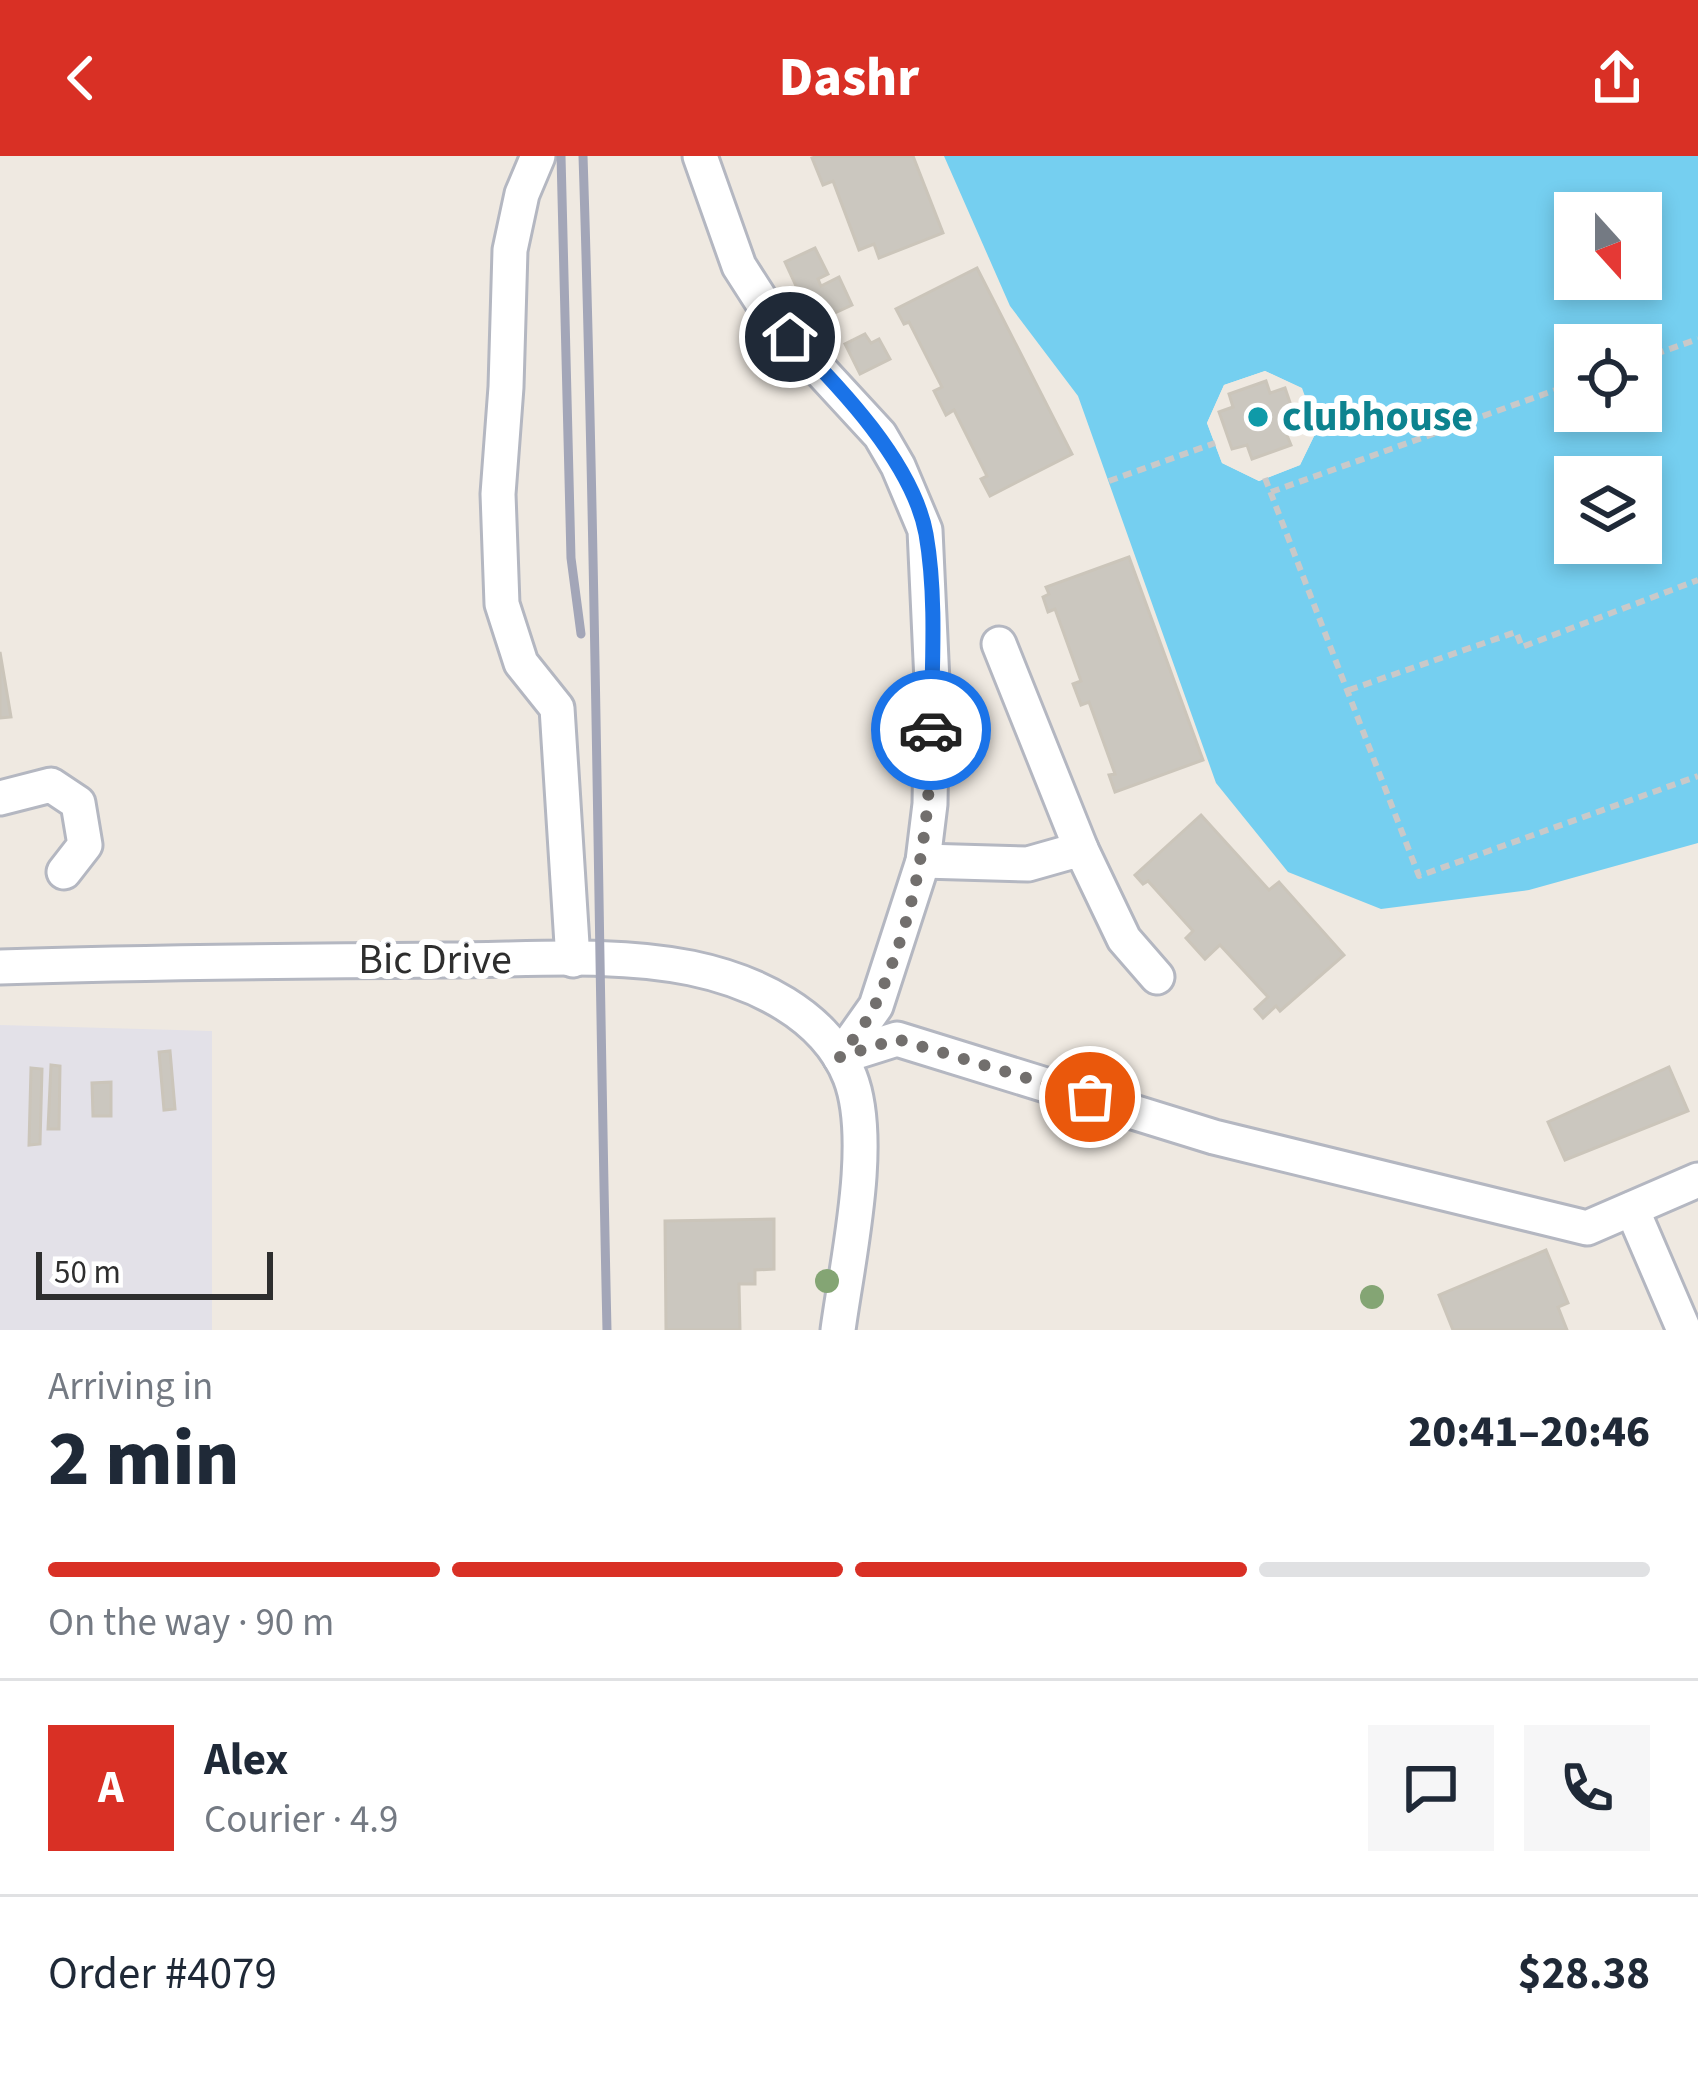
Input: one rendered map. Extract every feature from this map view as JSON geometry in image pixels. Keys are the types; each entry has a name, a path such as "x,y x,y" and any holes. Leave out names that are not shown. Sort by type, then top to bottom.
{"street":[{"path":"538,156 522,194 510,250 498,494 502,604 521,663 557,708 573,960"},
{"path":"700,156 739,266 773,320 880,435 926,530 932,682 930,805 923,862 875,1006 840,1057"},
{"path":"1000,644 1081,849 1124,939 1157,977"},
{"path":"0,798 51,785 78,803 85,845 64,872"},
{"path":"923,862 1028,864 1081,849"},
{"name":"Bic Drive","path":"0,967 657,962 732,981 796,1010 840,1057"},
{"path":"840,1057 897,1039 1214,1137 1587,1228 1698,1180"},
{"path":"838,1330 860,1142 856,1100 840,1057"},
{"path":"1632,1209 1684,1330"}],"path":[{"path":"1662,352 1698,339"},
{"path":"1271,492 1554,391"},
{"path":"1109,481 1214,443"},
{"path":"1265,478 1419,876 1698,776"},
{"path":"1349,691 1516,632 1522,647 1698,580"}],"shaded area":[{"path":"0,1025 212,1031 212,1330 0,1330"}],"water":[{"path":"944,156 1698,156 1698,843 1529,890 1381,909 1288,872 1216,783 1078,396 1010,306","holes":["1265,371 1301,388 1317,430 1300,465 1259,481 1222,463 1207,423 1224,385"]}],"pier":[{"path":"1265,371 1302,388 1317,430 1300,465 1259,481 1222,463 1207,423 1224,385","holes":["1264,377 1297,393 1311,430 1296,460 1259,474 1227,459 1213,423 1228,390"]}],"building":[{"path":"913,156 943,233 879,258 874,244 859,250 833,181 823,185 812,158"},
{"path":"815,248 828,274 818,279 821,286 839,277 852,305 813,323 785,262"},
{"path":"977,268 1072,454 990,496 981,479 987,476 954,410 946,415 934,391 942,387 909,322 904,324 896,309"},
{"path":"865,334 871,343 879,339 890,359 860,374 845,344"},
{"name":"clubhouse","path":"1266,381 1270,393 1285,388 1297,423 1284,428 1291,445 1252,459 1247,445 1232,449 1219,412 1233,407 1229,394"},
{"path":"1129,557 1203,760 1115,792 1109,775 1115,774 1089,702 1081,705 1073,684 1081,681 1055,609 1048,612 1043,597 1049,594 1046,587"},
{"path":"0,652 11,717 0,718"},
{"path":"1201,815 1269,890 1279,882 1344,955 1280,1011 1276,1006 1263,1018 1255,1009 1268,997 1220,945 1205,959 1186,938 1193,931 1148,881 1143,884 1135,875"},
{"path":"170,1051 175,1109 164,1110 159,1052"},
{"path":"51,1065 60,1066 59,1129 48,1129"},
{"path":"1669,1067 1688,1111 1565,1160 1548,1122"},
{"path":"31,1068 42,1069 40,1144 29,1145"},
{"path":"111,1082 111,1116 93,1116 92,1083"},
{"path":"774,1219 774,1269 755,1270 755,1284 739,1284 740,1330 666,1330 665,1221"},
{"path":"1546,1250 1568,1303 1558,1307 1567,1330 1453,1330 1439,1295"}],"railway":[{"path":"561,156 571,558 581,634"},
{"path":"583,156 607,1330"}],"way so far":[{"path":"931,730 923,862 875,1006 840,1057 897,1039 1090,1097"}],"place":[{"name":"clubhouse","path":"1258,417"}],"route":[{"path":"790,337 880,435 926,530 931,582 931,730"}]}
